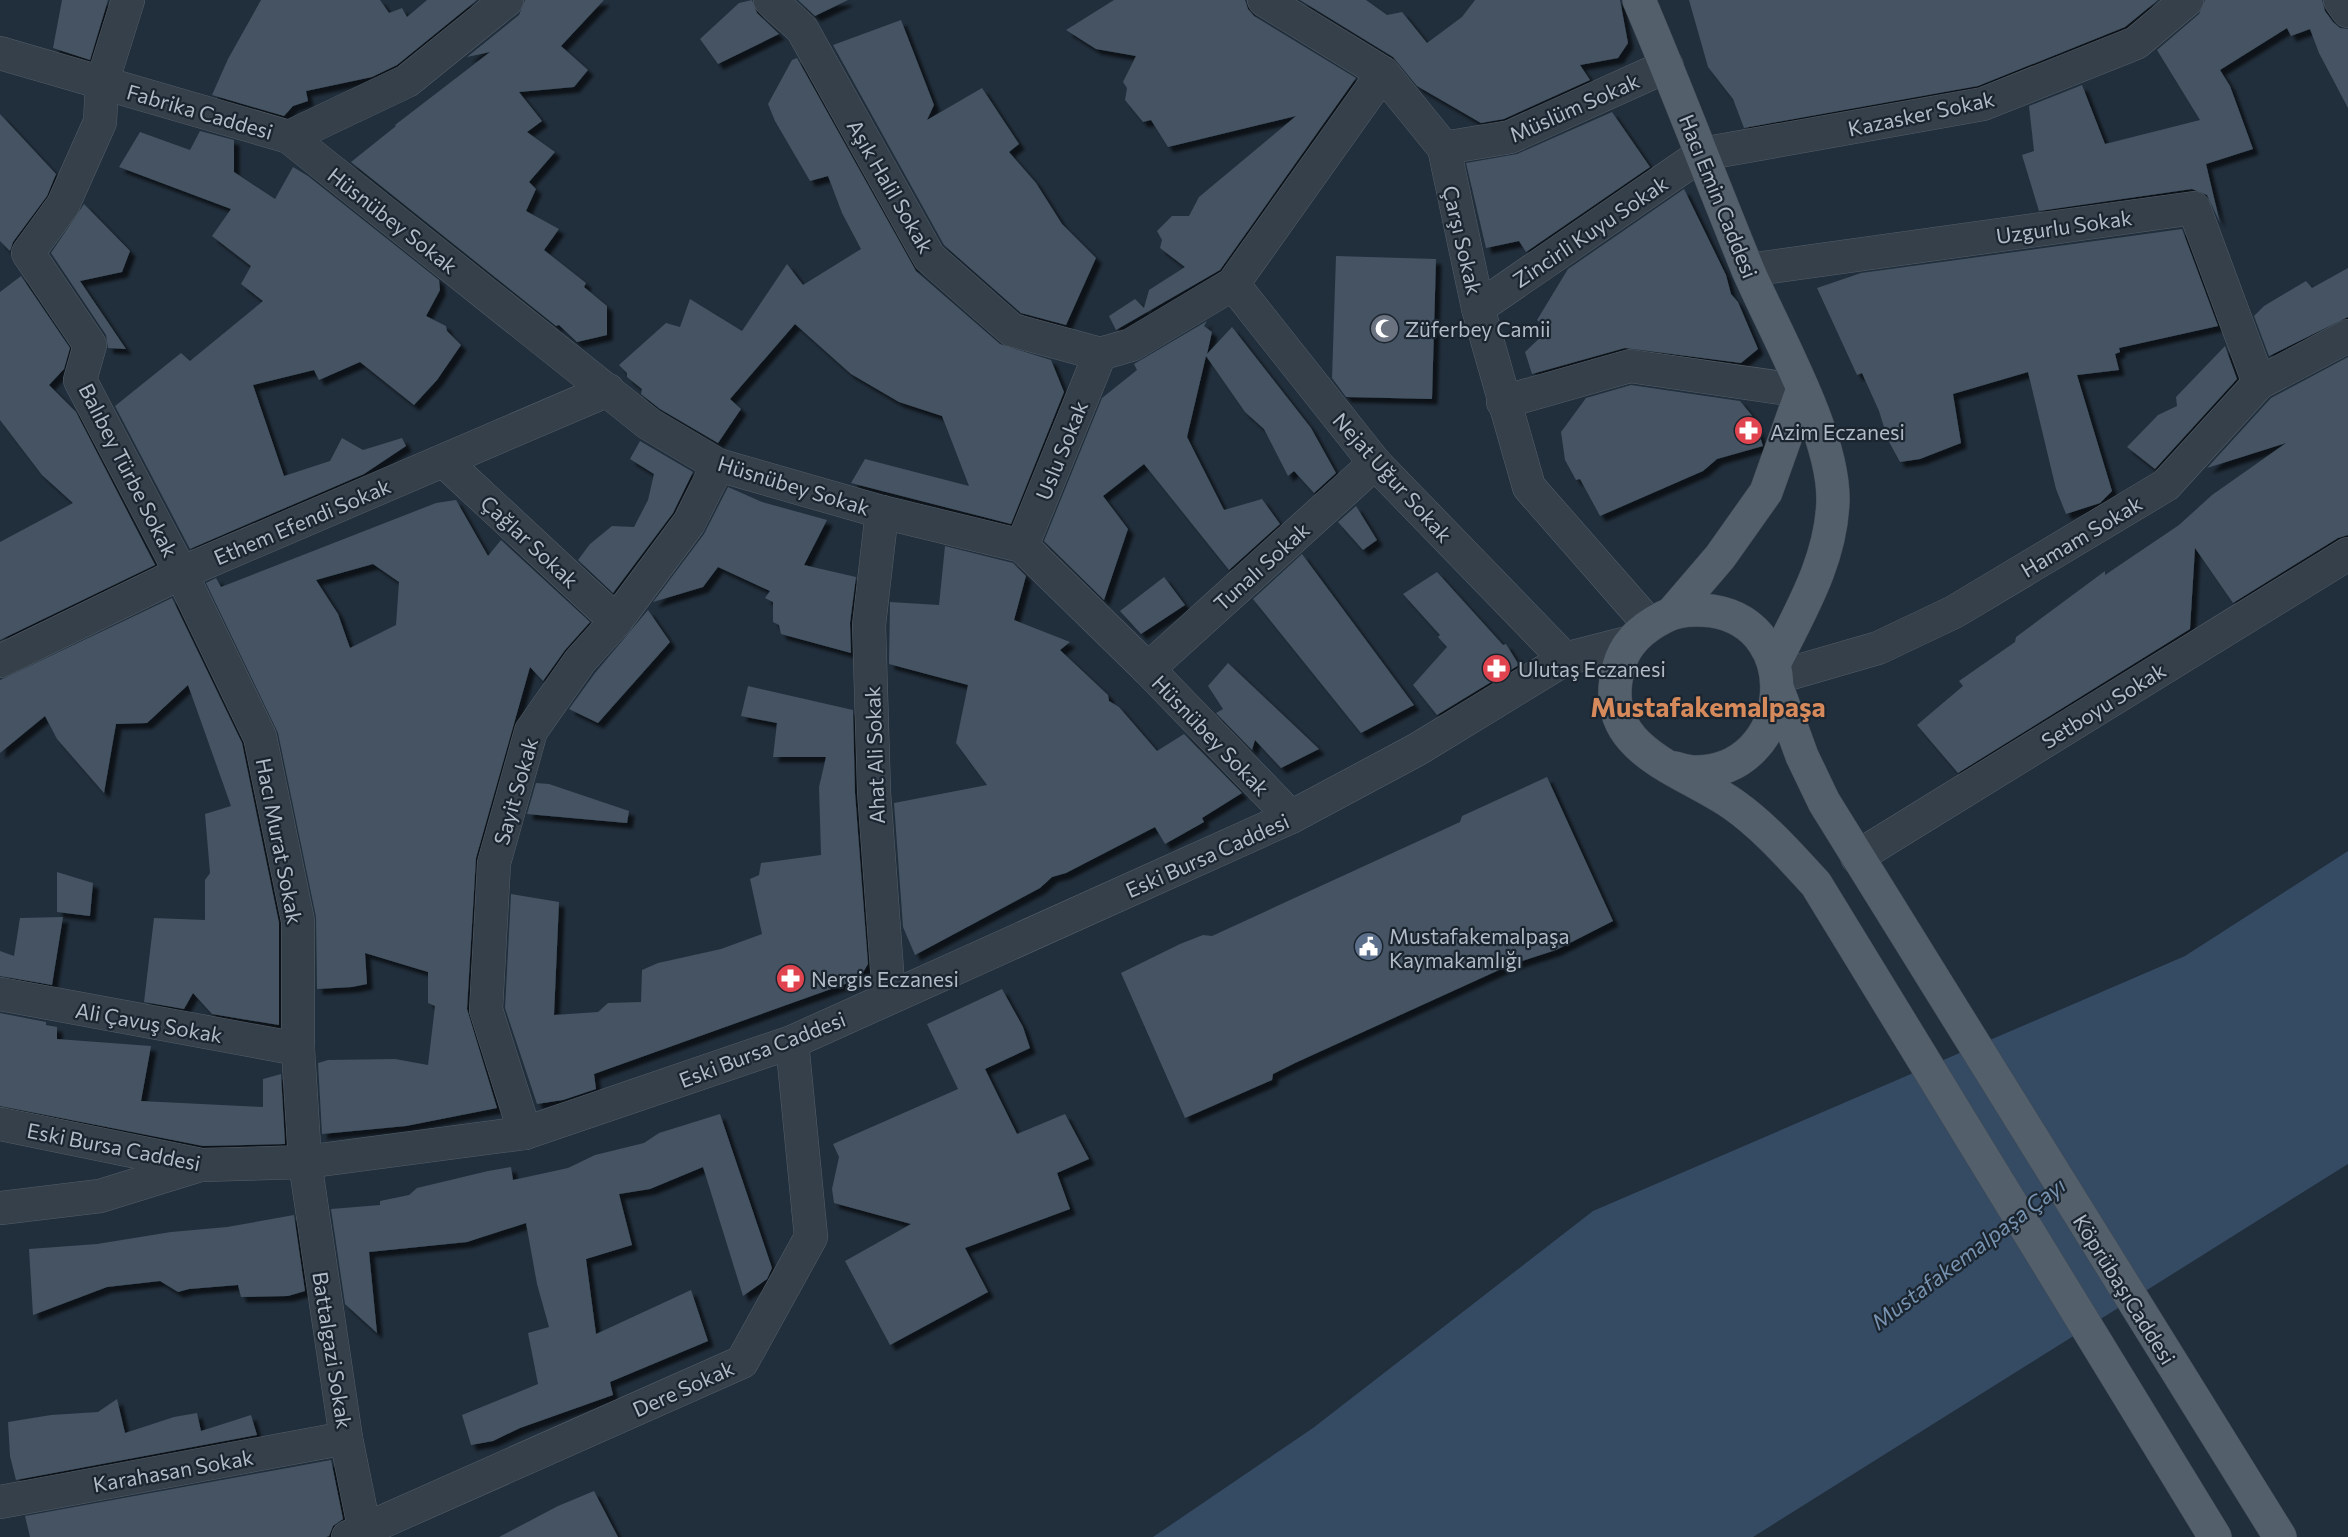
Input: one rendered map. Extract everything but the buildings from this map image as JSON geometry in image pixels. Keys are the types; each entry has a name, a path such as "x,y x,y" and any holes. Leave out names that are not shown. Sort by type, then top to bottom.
{"main road":[{"name":"Hacı Emin Caddesi","path":"1639,0 1748,270 1826,450 1833,498 1829,539 1777,677"},
{"path":"1802,391 1766,492 1720,557 1651,626 1619,664 1615,689 1618,714 1629,736 1646,754 1735,805 1786,851 1816,884 2209,1526"},
{"path":"1651,626 1696,609 1722,613 1744,624 1762,642 1777,677 1775,715 1763,738 1744,757 1720,769 1694,772 1668,767"},
{"name":"KöprübaşıCaddesi","path":"1777,677 1803,756 1824,802 2280,1537"}],"street":[{"path":"102,83 128,0"},
{"name":"Fabrika Caddesi","path":"0,53 289,137 407,81 507,0"},
{"name":"Aşık Halil Sokak","path":"770,0 802,29 929,257 1012,330 1100,354"},
{"name":"Çarşı Sokak","path":"1264,0 1383,73 1444,148 1478,308 1529,487 1651,626"},
{"name":"Kazasker Sokak","path":"1702,154 1983,104 2136,43 2187,0"},
{"path":"2340,0 2348,11"},
{"name":"Müslüm Sokak","path":"1444,148 1510,138 1667,66"},
{"path":"1100,354 1131,345 1233,284 1383,73"},
{"name":"Balıbey Türbe Sokak","path":"102,83 100,122 63,205 28,253 90,345 81,380 181,573"},
{"name":"Hüsnübey Sokak","path":"289,137 649,424 718,465 882,512 1022,546 1148,669 1291,817"},
{"name":"Zincirli Kuyu Sokak","path":"1478,308 1702,154"},
{"name":"Uzgurlu Sokak","path":"1748,270 2194,208 2259,383"},
{"name":"Nejat Uğur Sokak","path":"1233,284 1375,463 1565,659"},
{"name":"Hamam Sokak","path":"1777,677 1878,648 1954,612 2166,485 2259,383 2348,336"},
{"name":"Uslu Sokak","path":"1022,546 1100,354"},
{"path":"1503,402 1630,366 1802,391"},
{"name":"Ethem Efendi Sokak","path":"0,661 181,573 608,390"},
{"name":"Çağlar Sokak","path":"444,460 616,621"},
{"name":"Tunalı Sokak","path":"1148,669 1375,463"},
{"name":"Sayit Sokak","path":"525,1132 486,1010 494,863 531,731 580,661 616,621 688,523 718,465"},
{"name":"Ahat Ali Sokak","path":"882,512 870,625 874,792 889,998"},
{"name":"Setboyu Sokak","path":"1857,857 2348,554"},
{"name":"Hacı Murat Sokak","path":"181,573 260,737 298,921 298,1049 305,1162"},
{"name":"Eski Bursa Caddesi","path":"0,1124 201,1165 305,1162 525,1132 792,1042 1291,817 1418,749 1565,659 1651,626"},
{"name":"Ali Çavuş Sokak","path":"0,994 298,1049"},
{"name":"Dere Sokak","path":"360,1534 742,1362 811,1237 792,1042"},
{"name":"Battalgazi Sokak","path":"305,1162 360,1534"},
{"path":"0,1208 100,1196 201,1165"},
{"name":"Karahasan Sokak","path":"0,1502 346,1438"}],"water":[{"name":"Mustafakemalpaşa Çayı","path":"2348,851 2348,1164 1753,1537 1153,1537 1313,1428 1593,1211 2185,956"}],"place":[{"name":"Züferbey Camii","path":"1384,328"},
{"name":"Azim Eczanesi","path":"1749,431"},
{"name":"Ulutaş Eczanesi","path":"1497,668"},
{"name":"Mustafakemalpaşa Kaymakamlığı","path":"1368,947"},
{"name":"Nergis Eczanesi","path":"790,978"}],"district":[{"name":"Mustafakemalpaşa","path":"1708,706"}]}
